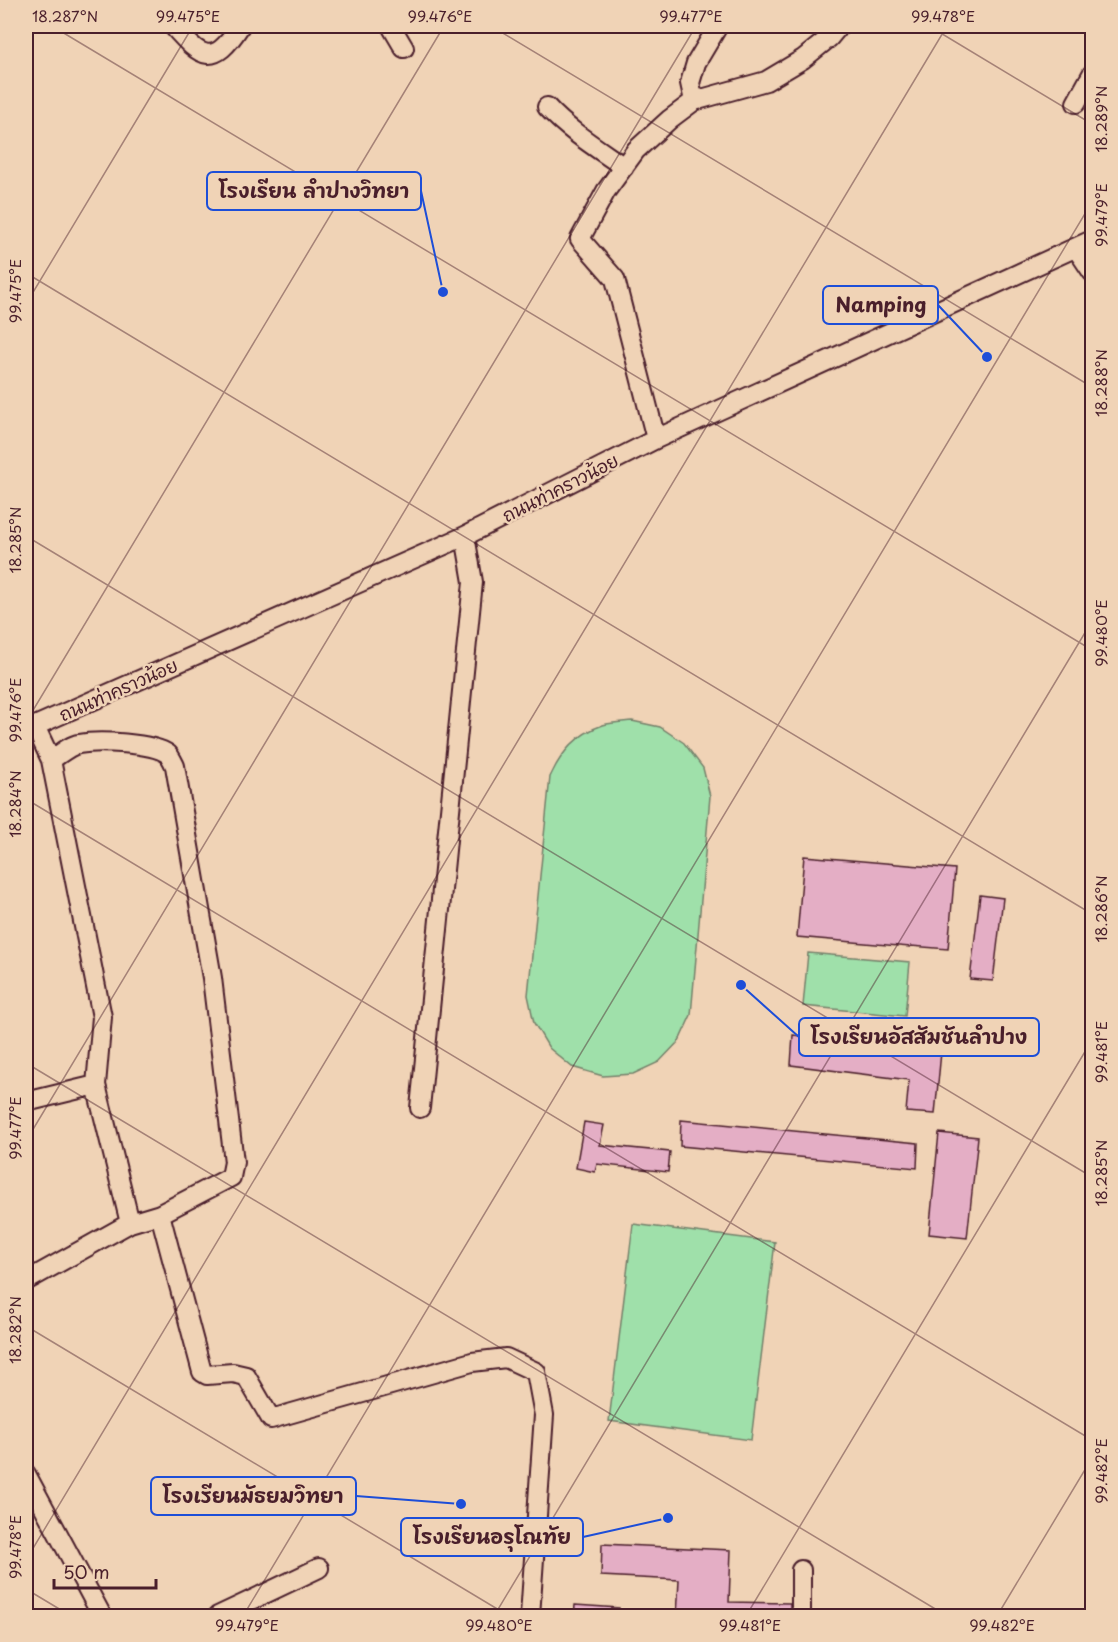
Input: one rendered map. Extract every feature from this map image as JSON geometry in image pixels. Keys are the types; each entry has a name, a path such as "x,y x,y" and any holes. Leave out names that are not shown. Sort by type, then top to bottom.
{"street":[{"path":"173,26 193,48 203,54 215,53 228,44 240,26"},
{"path":"391,26 404,48"},
{"path":"694,101 690,83 696,63 718,26"},
{"path":"656,439 615,279 580,238 606,191 636,150 670,119 694,101 766,81 803,59 829,38 839,26"},
{"path":"1076,102 1092,74"},
{"path":"547,107 577,135 624,167"},
{"path":"1084,244 1092,272"},
{"name":"ถนนท่าคราวน้อย","path":"30,728 465,536 656,439 1084,244"},
{"path":"420,1108 473,582 465,536"},
{"path":"30,728 51,760 102,1017 96,1085 130,1223"},
{"path":"26,1281 130,1223 160,1214 231,1177 234,1162 212,978 175,766 170,755 147,746 110,742 78,744 51,760"},
{"path":"26,1098 96,1085"},
{"path":"160,1214 202,1372 207,1375 233,1372 246,1376 272,1419 472,1362 506,1358 536,1372 544,1415 531,1617"},
{"path":"26,1474 102,1617"},
{"path":"219,1617 319,1568"},
{"path":"801,1570 801,1617"}],"green space":[{"path":"632,721 660,727 684,743 703,768 710,796 691,1015 679,1041 659,1062 633,1074 603,1076 572,1067 549,1048 534,1023 528,995 550,777 564,752 577,739 606,724"},
{"path":"808,953 910,962 905,1016 803,1006"},
{"path":"633,1224 775,1242 751,1440 609,1421"}],"building":[{"path":"804,856 955,869 948,949 797,937"},
{"path":"980,895 1003,898 993,981 970,979"},
{"path":"793,1035 941,1052 935,1114 906,1112 909,1080 791,1065"},
{"path":"681,1120 918,1143 917,1168 680,1146"},
{"path":"584,1122 604,1125 600,1145 670,1152 668,1172 597,1164 595,1172 576,1168"},
{"path":"939,1133 978,1137 967,1238 929,1234"},
{"path":"602,1544 731,1550 729,1602 790,1603 790,1617 677,1617 679,1580 601,1576"},
{"path":"575,1605 619,1608 619,1617 574,1617"}],"place":[{"name":"โรงเรียน ลำปางวิทยา","path":"443,292"},
{"name":"Namping","path":"987,357"},
{"name":"โรงเรียนอัสสัมชันลำปาง","path":"741,985"},
{"name":"โรงเรียนมัธยมวิทยา","path":"461,1504"},
{"name":"โรงเรียนอรุโณทัย","path":"668,1518"}]}
